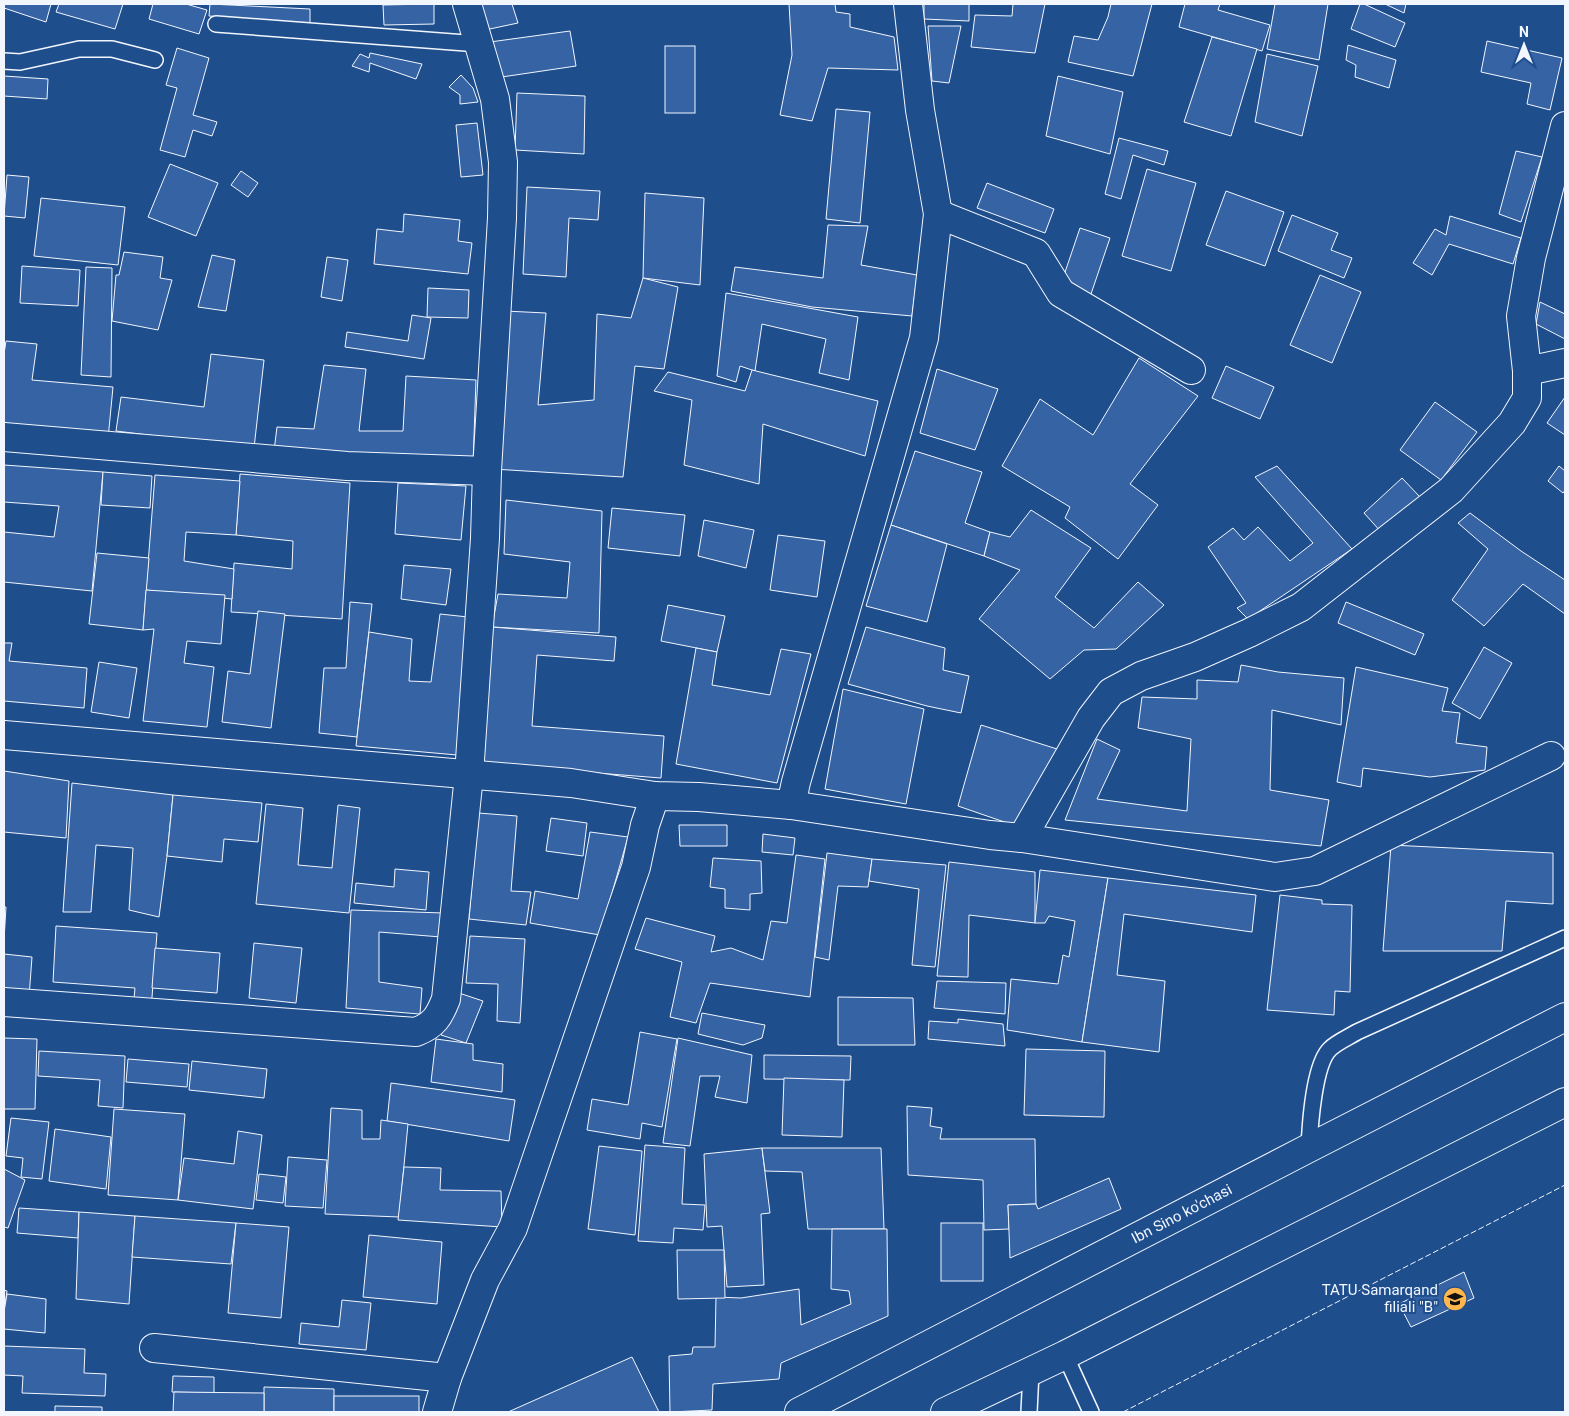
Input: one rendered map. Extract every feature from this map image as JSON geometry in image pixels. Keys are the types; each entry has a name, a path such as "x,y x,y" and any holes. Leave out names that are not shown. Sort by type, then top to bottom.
{"street":[{"path":"4,1002 416,1032 429,1027 441,1013 446,999 469,775 485,538 487,471 502,218 503,162 495,99 467,4"},
{"path":"792,805 796,782 924,338 938,214 920,110 908,4"},
{"path":"1022,838 1091,718 1111,692 1141,676 1195,657 1249,633 1301,607 1451,490 1512,423 1527,398 1527,371 1522,316 1532,258 1565,126"},
{"path":"938,214 1036,253 1061,293 1190,370"},
{"path":"1527,371 1565,363"},
{"path":"4,437 348,466 487,471"},
{"path":"4,735 571,783 655,796 699,797 792,805 1275,877 1315,871 1551,756"},
{"path":"438,1412 447,1378 485,1280 513,1228 636,867 645,825 655,796"},
{"name":"Ibn Sino ko'chasi","path":"799,1412 1565,1017"},
{"path":"945,1412 978,1404 1031,1372 1565,1102"},
{"path":"154,1348 447,1378"}],"lane":[{"path":"216,24 479,44"},
{"path":"4,61 20,62 79,50 112,50 155,60"},
{"path":"1309,1148 1311,1114 1321,1067 1329,1050 1357,1032 1565,938"},
{"path":"1065,1355 1091,1412"},
{"path":"1029,1412 1031,1372"}],"building":[{"path":"4,4 51,4 46,22 4,8"},
{"path":"59,4 123,4 115,29 56,12"},
{"path":"153,4 186,4 207,10 199,34 149,19"},
{"path":"210,4 310,9 310,25 209,16"},
{"path":"434,4 434,24 384,25 383,5"},
{"path":"479,4 512,4 518,23 485,30"},
{"path":"789,4 835,4 836,12 850,14 850,27 894,37 898,70 828,68 812,121 780,115 792,55"},
{"path":"924,4 969,4 969,21 924,19"},
{"path":"1013,4 1045,4 1035,53 971,47 975,15 1012,16"},
{"path":"1111,4 1152,4 1133,76 1068,62 1074,36 1098,40 1108,17"},
{"path":"1185,4 1220,4 1218,10 1270,25 1262,51 1179,27"},
{"path":"1275,4 1328,4 1319,60 1267,49"},
{"path":"1360,4 1364,4 1405,23 1395,47 1351,29"},
{"path":"1385,4 1406,4 1404,13"},
{"path":"928,26 961,26 949,83 932,81"},
{"path":"570,31 576,66 495,78 490,42"},
{"path":"1212,37 1257,49 1231,136 1184,122"},
{"path":"1487,41 1562,58 1550,110 1527,104 1531,83 1481,72"},
{"path":"1348,45 1396,60 1389,88 1355,77 1356,65 1346,60"},
{"path":"665,46 695,46 695,113 665,113"},
{"path":"177,48 209,58 193,115 217,122 212,136 193,130 185,157 160,150 177,88 166,85"},
{"path":"370,53 422,64 416,79 370,63 369,72 352,66 360,54 369,58"},
{"path":"1267,54 1318,66 1302,136 1255,122"},
{"path":"461,75 473,88 478,102 460,104 460,95 449,87"},
{"path":"4,76 48,79 47,99 4,96"},
{"path":"1058,76 1123,92 1110,154 1046,136"},
{"path":"517,93 585,96 584,154 515,150"},
{"path":"836,109 870,112 860,223 826,219"},
{"path":"477,123 483,175 461,177 456,125"},
{"path":"1119,138 1168,151 1164,165 1133,155 1121,199 1105,194"},
{"path":"1516,151 1542,157 1521,222 1499,214"},
{"path":"170,164 218,183 196,236 148,217"},
{"path":"1147,169 1196,183 1171,271 1122,256"},
{"path":"241,171 258,183 248,197 231,185"},
{"path":"7,175 29,177 25,218 4,216"},
{"path":"987,183 1054,209 1045,233 977,208"},
{"path":"527,187 600,191 598,220 569,218 566,277 523,274"},
{"path":"1226,191 1284,212 1265,266 1206,245"},
{"path":"645,193 704,198 700,285 643,278"},
{"path":"41,198 125,207 118,265 34,256"},
{"path":"404,214 460,220 458,241 472,243 468,274 374,264 377,229 403,232"},
{"path":"1292,215 1338,233 1331,250 1352,258 1344,278 1278,251"},
{"path":"1450,216 1521,238 1513,264 1449,244 1432,275 1413,263 1435,229 1446,235"},
{"path":"828,225 868,226 861,265 917,275 912,316 812,307 731,291 735,267 823,278"},
{"path":"1080,228 1110,238 1091,294 1061,284"},
{"path":"124,252 163,257 160,278 172,280 158,330 112,321 116,275 119,275"},
{"path":"212,255 235,260 226,311 198,307"},
{"path":"327,257 348,260 342,301 321,297"},
{"path":"22,266 80,270 78,306 20,303"},
{"path":"86,267 112,268 111,377 81,375"},
{"path":"1320,275 1361,292 1332,363 1290,345"},
{"path":"643,278 678,287 664,369 635,366 623,477 493,469 505,311 546,313 538,405 594,400 597,314 631,318"},
{"path":"428,288 469,290 468,318 427,317"},
{"path":"726,293 858,317 849,380 819,373 826,339 762,324 755,371 740,366 736,382 717,376"},
{"path":"1540,302 1565,314 1565,339 1536,324"},
{"path":"412,315 431,318 424,359 345,347 347,332 408,341"},
{"path":"6,341 37,344 32,380 113,387 108,439 4,426 4,354"},
{"path":"211,354 264,360 254,448 116,431 121,397 204,407"},
{"path":"1139,358 1198,396 1130,484 1158,505 1118,559 1065,518 1070,507 1002,466 1040,399 1093,435"},
{"path":"324,365 366,369 359,431 403,431 406,376 476,380 473,464 274,451 277,427 314,429"},
{"path":"1226,366 1274,387 1260,419 1212,398"},
{"path":"937,369 998,389 975,450 920,433"},
{"path":"752,370 878,401 865,456 763,424 759,484 684,465 692,400 654,391 668,372 745,391"},
{"path":"1565,397 1565,435 1547,423"},
{"path":"1435,402 1477,432 1441,480 1400,450"},
{"path":"915,451 982,472 965,523 990,532 984,556 891,525"},
{"path":"4,465 103,472 92,591 4,582 4,532 54,537 59,506 4,502"},
{"path":"1277,466 1352,549 1248,619 1237,608 1246,603 1208,547 1233,528 1244,540 1258,527 1290,561 1313,543 1255,477"},
{"path":"1559,466 1565,471 1565,490 1563,493 1548,481"},
{"path":"103,472 152,476 150,508 101,505"},
{"path":"240,474 350,483 342,619 231,612 234,563 292,569 293,541 236,535"},
{"path":"155,475 240,481 236,535 186,532 184,561 234,569 232,599 146,590"},
{"path":"1402,478 1420,497 1382,533 1364,513"},
{"path":"398,483 466,486 461,540 395,534"},
{"path":"506,500 602,511 599,633 492,627 498,594 567,598 570,562 504,554"},
{"path":"612,508 685,515 680,556 608,548"},
{"path":"1031,510 1091,548 1055,597 1094,628 1138,582 1164,605 1116,649 1084,650 1050,679 979,619 1020,570 984,556 990,532 1010,537"},
{"path":"1470,513 1521,551 1565,580 1565,614 1523,584 1484,626 1452,600 1488,549 1458,523"},
{"path":"704,520 754,530 746,568 698,556"},
{"path":"891,525 947,544 927,622 866,606"},
{"path":"778,535 825,541 817,597 770,590"},
{"path":"97,553 149,558 143,630 89,624"},
{"path":"404,565 451,569 446,605 401,599"},
{"path":"146,590 225,595 221,644 187,641 184,663 214,667 207,727 143,721 154,629 143,630"},
{"path":"350,602 372,604 357,737 319,733 324,668 346,668"},
{"path":"1346,602 1424,634 1415,655 1338,623"},
{"path":"668,605 725,616 717,652 661,641"},
{"path":"258,611 285,614 271,728 222,722 228,671 250,674"},
{"path":"440,614 468,617 457,755 356,746 369,632 412,639 409,681 431,682"},
{"path":"492,627 616,637 614,661 537,655 532,726 664,736 661,778 481,764"},
{"path":"866,627 945,648 943,670 969,676 961,713 927,706 848,684"},
{"path":"4,643 12,643 9,661 87,668 84,708 4,701"},
{"path":"1484,647 1512,663 1480,719 1452,703"},
{"path":"696,648 717,652 712,685 770,695 781,649 811,654 777,783 676,764"},
{"path":"99,662 137,668 129,718 91,712"},
{"path":"1241,665 1278,672 1344,678 1341,725 1272,710 1270,790 1329,800 1321,846 1065,820 1097,739 1120,750 1097,799 1187,811 1191,739 1138,728 1142,697 1197,699 1197,680 1238,682"},
{"path":"1356,667 1448,688 1442,711 1460,713 1456,743 1487,747 1485,770 1430,777 1363,768 1361,787 1337,782"},
{"path":"843,689 924,709 906,804 825,789"},
{"path":"981,725 1057,749 1016,826 958,806"},
{"path":"4,771 69,781 66,838 4,832"},
{"path":"72,783 173,795 159,917 129,910 133,848 96,845 91,912 63,912"},
{"path":"173,795 262,803 258,842 224,839 222,862 167,856"},
{"path":"266,804 303,808 298,865 332,868 338,805 360,808 349,913 256,904"},
{"path":"478,813 517,816 511,891 531,892 526,925 469,919"},
{"path":"551,818 587,823 583,856 546,851"},
{"path":"679,825 727,825 727,846 680,846"},
{"path":"590,832 628,837 600,935 530,923 535,891 578,899"},
{"path":"763,834 795,838 793,855 762,852"},
{"path":"1391,845 1553,853 1553,904 1506,901 1502,951 1383,951"},
{"path":"827,853 872,859 868,887 838,886 829,960 815,957"},
{"path":"796,855 825,859 810,997 710,983 696,1023 670,1017 682,962 635,949 646,918 715,936 711,952 731,948 763,960 771,921 787,923"},
{"path":"713,858 761,861 762,893 750,894 750,910 725,908 725,889 710,887"},
{"path":"872,859 946,865 935,967 912,965 919,889 869,881"},
{"path":"949,862 1035,872 1035,923 969,915 968,977 937,976"},
{"path":"395,869 429,872 426,910 354,903 356,883 394,887"},
{"path":"1040,870 1108,878 1082,1042 1007,1030 1011,979 1058,984 1063,955 1069,957 1075,921 1049,916 1045,923 1035,923"},
{"path":"1108,878 1256,895 1252,932 1124,914 1117,975 1165,981 1159,1052 1082,1042"},
{"path":"1280,895 1322,900 1322,904 1352,905 1350,992 1335,991 1334,1015 1267,1010"},
{"path":"4,907 6,907 4,940"},
{"path":"351,910 444,913 441,937 379,932 379,982 422,988 420,1014 346,1008"},
{"path":"56,926 157,933 151,1010 133,1009 135,988 53,982"},
{"path":"470,936 525,939 520,1023 497,1021 498,984 466,983"},
{"path":"254,943 302,948 296,1003 249,998"},
{"path":"155,948 220,953 217,993 152,988"},
{"path":"4,954 32,957 29,997 4,995"},
{"path":"937,981 1006,983 1005,1014 934,1008"},
{"path":"459,993 483,1001 466,1043 441,1035"},
{"path":"838,997 913,998 915,1045 838,1045"},
{"path":"702,1013 765,1025 762,1038 743,1045 698,1034"},
{"path":"958,1019 1003,1024 1005,1046 928,1039 929,1021 958,1023"},
{"path":"640,1032 677,1039 662,1127 642,1123 640,1139 587,1130 592,1099 628,1105"},
{"path":"4,1038 37,1039 35,1109 4,1109"},
{"path":"678,1038 752,1055 747,1103 715,1097 720,1076 700,1076 690,1146 663,1143"},
{"path":"436,1039 473,1044 473,1060 503,1064 502,1092 431,1082"},
{"path":"1026,1049 1105,1051 1104,1117 1024,1115"},
{"path":"39,1051 125,1056 123,1108 98,1106 100,1080 38,1076"},
{"path":"764,1055 851,1056 850,1080 764,1079"},
{"path":"128,1059 189,1064 187,1087 126,1082"},
{"path":"192,1061 267,1069 264,1098 189,1090"},
{"path":"784,1078 844,1080 842,1137 782,1135"},
{"path":"391,1083 515,1100 509,1141 387,1121"},
{"path":"907,1106 932,1108 930,1126 942,1128 940,1139 1035,1139 1036,1204 1008,1205 1009,1229 984,1230 983,1180 908,1175"},
{"path":"331,1108 362,1110 362,1139 380,1139 381,1120 408,1124 399,1217 325,1214"},
{"path":"114,1109 185,1114 178,1200 108,1195"},
{"path":"11,1118 49,1122 42,1179 21,1177 23,1158 6,1156"},
{"path":"55,1129 111,1137 106,1189 49,1181"},
{"path":"238,1131 262,1135 253,1209 178,1200 184,1158 234,1164"},
{"path":"645,1145 685,1148 682,1204 705,1205 703,1230 674,1228 673,1243 638,1241"},
{"path":"599,1146 642,1151 635,1235 588,1229"},
{"path":"762,1148 770,1213 761,1214 764,1285 727,1287 722,1226 707,1227 704,1154"},
{"path":"762,1148 881,1148 884,1229 808,1229 802,1172 765,1171"},
{"path":"288,1157 327,1160 323,1208 285,1206"},
{"path":"404,1167 441,1168 440,1190 501,1191 502,1227 398,1220"},
{"path":"4,1169 25,1180 8,1228 4,1227"},
{"path":"259,1174 286,1177 283,1203 256,1200"},
{"path":"1109,1178 1121,1209 1010,1258 1008,1205 1036,1204 1038,1209"},
{"path":"19,1208 79,1212 78,1238 17,1233"},
{"path":"79,1212 135,1216 129,1304 76,1299"},
{"path":"135,1216 236,1223 231,1264 132,1257"},
{"path":"236,1223 289,1227 281,1318 228,1313"},
{"path":"941,1223 983,1223 983,1281 941,1281"},
{"path":"832,1229 887,1229 888,1316 781,1363 779,1379 713,1384 712,1410 670,1412 669,1356 692,1354 693,1347 715,1347 716,1297 741,1298 799,1289 801,1325 851,1304 849,1291 831,1289"},
{"path":"369,1235 442,1242 437,1304 363,1297"},
{"path":"677,1250 724,1250 725,1298 678,1299"},
{"path":"1464,1272 1474,1298 1411,1327 1399,1304"},
{"path":"4,1290 7,1291 4,1312"},
{"path":"7,1294 46,1299 45,1333 4,1329"},
{"path":"342,1300 371,1303 366,1350 299,1344 301,1323 339,1327"},
{"path":"4,1346 85,1349 84,1373 106,1374 105,1396 22,1393 23,1376 4,1375"},
{"path":"632,1357 659,1412 508,1412"},
{"path":"173,1376 214,1377 214,1393 172,1392"},
{"path":"264,1387 334,1389 334,1412 264,1412"},
{"path":"174,1392 264,1393 264,1412 173,1412"},
{"path":"334,1396 419,1396 419,1412 334,1412"},
{"path":"55,1406 102,1407 102,1412 55,1412"}],"fence":[{"path":"1123,1412 1565,1185"}],"place":[{"name":"TATU Samarqand filiali \"B\"","path":"1455,1299"}]}
